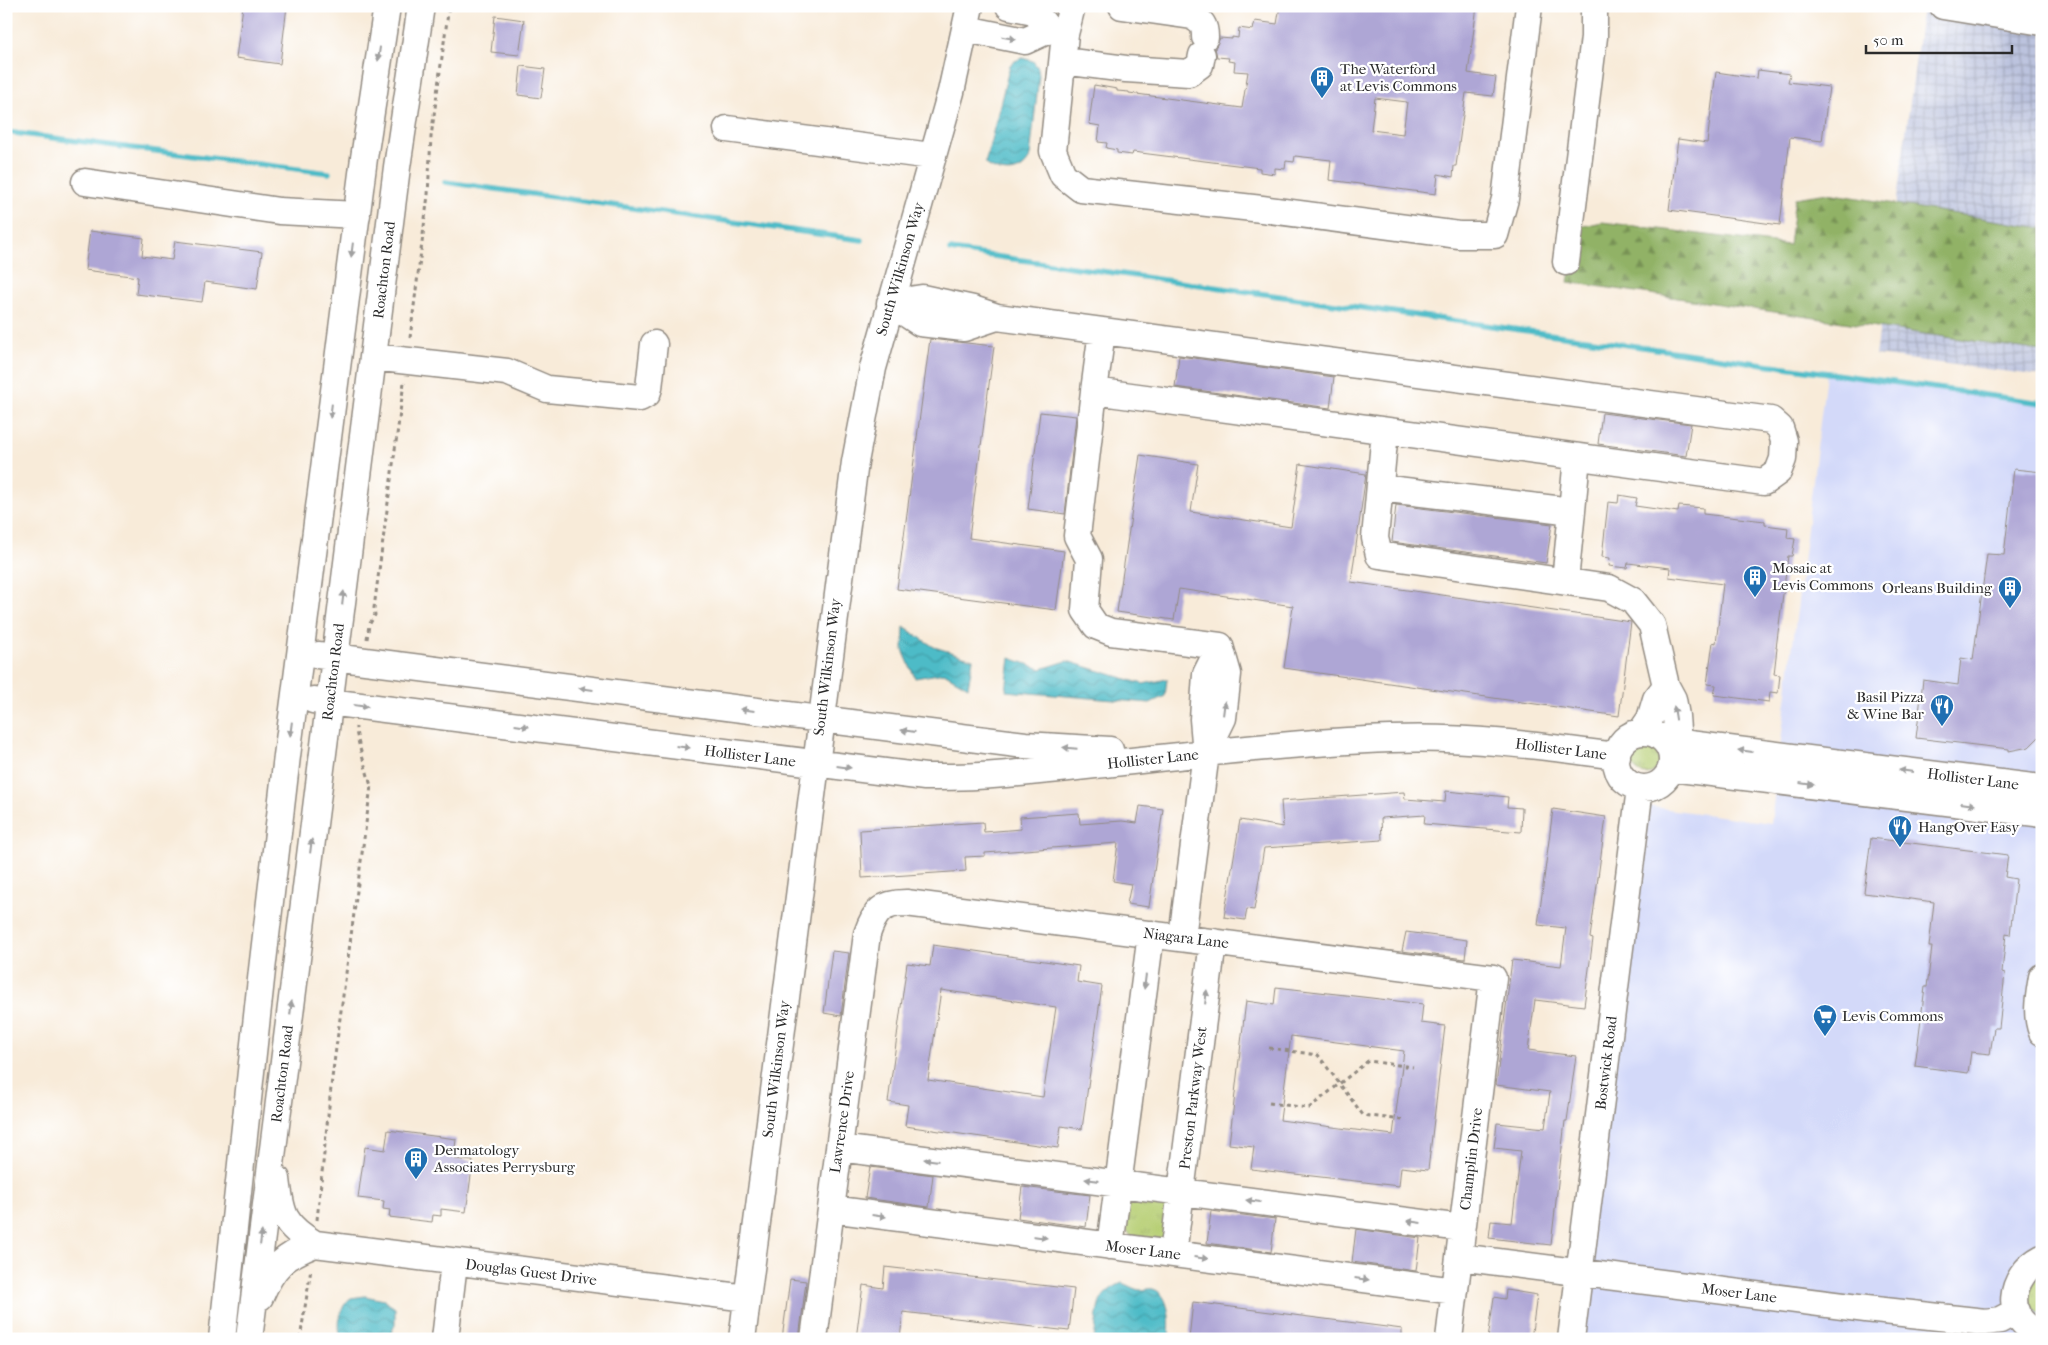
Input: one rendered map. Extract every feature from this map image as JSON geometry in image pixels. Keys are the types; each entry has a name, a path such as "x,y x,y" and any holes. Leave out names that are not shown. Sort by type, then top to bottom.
{"street":[{"name":"Roachton Road","path":"222,1339 261,980 295,697 357,215 387,6"},
{"name":"Roachton Road","path":"250,1328 397,167 421,6"},
{"path":"1010,6 1034,11 1057,32 1063,61 1052,151 1063,175 1080,189 1262,209 1460,235 1495,235 1505,199 1529,6"},
{"path":"968,18 1026,42 1057,32 1072,6"},
{"path":"1063,61 1189,73 1200,65 1205,28 1201,21 1192,16 1122,6"},
{"path":"1566,262 1594,37 1594,6"},
{"path":"1943,6 2042,22"},
{"name":"South Wilkinson Way","path":"742,1339 854,462 873,368 950,92 968,18"},
{"path":"727,129 931,156"},
{"path":"85,182 279,211 357,215"},
{"path":"890,304 922,298 973,308 996,317 1771,420 1780,428 1784,441 1783,459 1778,472 1764,482 1094,391"},
{"path":"1102,331 1077,536 1089,559 1085,610 1096,626 1111,632 1220,646 1206,674 1202,719 1206,753 1182,937"},
{"path":"373,357 508,372 547,389 640,398 647,394 649,388 654,344"},
{"path":"1385,431 1376,538 1379,555 1609,588 1633,601 1652,625 1666,686 1673,699 1676,716 1671,768 1668,775 1656,786 1640,788"},
{"path":"1565,581 1577,457"},
{"path":"1380,488 1572,511"},
{"name":"Hollister Lane","path":"301,652 1025,745 1087,750 1206,753"},
{"path":"1641,732 1650,719 1656,699 1666,686"},
{"name":"Hollister Lane","path":"295,697 925,777 954,778 1023,773 1206,753 1389,739 1426,738 1502,741 1616,756"},
{"name":"Hollister Lane","path":"1640,788 1624,779 1617,766 1616,756 1619,747 1632,735 1650,732 1672,742 2042,788"},
{"name":"Hollister Lane","path":"1671,768 2042,814"},
{"name":"Bostwick Road","path":"1571,1339 1640,788"},
{"name":"Niagara Lane","path":"880,909 891,903 906,903 1493,978"},
{"name":"Lawrence Drive","path":"814,1339 867,934 872,920 880,909"},
{"path":"1110,1246 1151,934"},
{"name":"Preston Parkway West","path":"1174,1254 1213,942"},
{"path":"2042,977 2038,1007 2038,1019 2042,1032"},
{"name":"Champlin Drive","path":"1449,1339 1493,978"},
{"name":"Douglas Guest Drive","path":"273,1146 281,1208 288,1223 300,1235 315,1244 454,1263 747,1298"},
{"path":"839,1148 1462,1228"},
{"name":"Moser Lane","path":"831,1209 1455,1291"},
{"path":"250,1328 267,1281 276,1266 287,1256 315,1244"},
{"name":"Moser Lane","path":"1459,1258 1866,1309 1986,1322 2000,1320 2016,1311"},
{"path":"2042,1258 2032,1264 2019,1277 2014,1294 2016,1311 2030,1328 2042,1333"},
{"path":"445,1339 454,1263"}],"path":[{"path":"369,625 375,615 374,608 392,467 408,361 428,195 431,137 449,6"},
{"path":"300,1339 315,1244 332,1078 371,786 356,732"},
{"path":"1269,1048 1318,1055 1363,1115 1403,1120"},
{"path":"1269,1103 1309,1108 1368,1061 1413,1066"}],"shaded area":[{"path":"1923,6 2042,6 2042,376 1876,355"},
{"name":"Levis Commons","path":"1826,374 2042,403 2042,1339 1571,1339 1638,805 1771,823"}],"green space":[{"path":"1828,193 2042,228 2042,351 1568,282 1579,227 1602,222 1789,245 1795,198"},
{"path":"1646,744 1652,745 1660,753 1660,765 1652,773 1646,774 1640,773 1632,765 1631,759 1632,753 1640,745"},
{"path":"1163,1197 1174,1217 1161,1241 1133,1239 1123,1225 1128,1203 1132,1199"},
{"path":"2042,1274 2042,1315 2032,1305 2029,1295 2032,1284"}],"water":[{"path":"1022,58 1033,61 1038,68 1039,76 1030,157 1022,168 1011,172 1004,172 986,164 986,160 1010,65"},
{"path":"904,627 934,647 973,659 968,687 944,673 915,678 903,650"},
{"path":"1010,658 1041,669 1067,661 1143,684 1167,679 1165,696 1150,703 1006,691"},
{"path":"1122,1283 1139,1290 1153,1289 1159,1292 1168,1310 1169,1339 1094,1339 1097,1312 1102,1299 1106,1293"},
{"path":"365,1296 384,1300 395,1308 395,1324 389,1339 341,1339 339,1322 344,1306 351,1298"}],"building":[{"path":"243,6 287,6 280,64 236,58"},
{"name":"The Waterford at Levis Commons","path":"1280,6 1477,6 1468,73 1496,77 1493,96 1466,93 1453,177 1438,174 1436,194 1329,180 1331,160 1295,156 1294,162 1286,161 1285,169 1275,168 1275,174 1260,172 1260,168 1133,152 1132,155 1117,153 1117,150 1106,148 1107,143 1098,142 1100,126 1089,124 1094,85 1129,93 1242,108 1248,72 1234,71 1235,62 1228,61 1229,58 1217,57 1215,48 1220,38 1238,38 1239,28 1253,30 1255,21 1277,24","holes":["1375,98 1407,102 1403,134 1371,130"]},
{"path":"495,16 524,20 519,55 491,52"},
{"path":"521,66 545,69 541,98 518,95"},
{"path":"1758,70 1790,74 1788,82 1829,87 1822,141 1790,137 1780,225 1669,210 1678,139 1707,143 1716,72 1757,78"},
{"path":"90,231 144,238 142,256 172,260 175,241 262,252 257,289 205,282 202,302 136,294 138,277 85,270"},
{"path":"930,339 994,346 969,538 1064,551 1056,610 897,589"},
{"path":"1179,356 1334,377 1330,408 1175,387"},
{"path":"1040,412 1076,416 1065,514 1028,509"},
{"path":"1602,413 1691,424 1686,456 1598,444"},
{"path":"1140,455 1198,464 1191,512 1291,527 1300,464 1366,474 1351,582 1631,622 1619,716 1284,668 1293,606 1179,589 1174,620 1117,612"},
{"name":"Orleans Building","path":"2014,469 2042,472 2042,734 2029,747 2009,751 2009,749 1916,738 1923,680 1958,685 1961,658 1973,660 1987,554 2004,555"},
{"name":"Mosaic at Levis Commons","path":"1619,495 1637,498 1635,506 1678,512 1679,506 1703,508 1703,514 1765,521 1765,525 1788,528 1787,538 1795,539 1792,556 1788,556 1776,648 1774,674 1780,675 1778,693 1770,692 1769,702 1714,695 1716,685 1707,684 1713,642 1716,643 1723,584 1669,577 1670,568 1628,563 1627,568 1609,566 1610,558 1602,557 1608,502 1618,503"},
{"path":"1396,505 1552,524 1546,563 1392,542"},
{"path":"1446,791 1508,797 1507,807 1522,808 1521,832 1424,824 1425,815 1381,818 1382,840 1264,848 1254,910 1247,909 1245,920 1224,917 1240,820 1283,827 1281,801 1404,792 1405,799 1445,802"},
{"path":"1140,806 1163,809 1149,907 1127,904 1131,884 1113,881 1118,843 985,853 985,856 965,857 966,871 862,878 860,830 983,822 984,832 1021,829 1020,817 1079,813 1080,824 1122,821 1137,823"},
{"path":"1553,809 1606,817 1590,938 1593,939 1584,1006 1535,1000 1528,1050 1576,1056 1567,1121 1565,1121 1551,1245 1489,1238 1491,1221 1512,1223 1521,1151 1494,1148 1497,1123 1545,1128 1550,1092 1496,1085 1512,960 1561,966 1566,928 1538,925"},
{"path":"1871,838 2008,855 2005,877 2016,879 2010,935 2006,934 2002,972 2005,973 1999,1028 1994,1028 1990,1054 1971,1052 1968,1073 1915,1066 1932,947 1929,947 1934,902 1864,893"},
{"path":"1406,932 1467,940 1465,959 1402,951"},
{"path":"933,945 1079,966 1077,982 1102,986 1082,1129 1061,1126 1058,1148 905,1126 908,1105 888,1102 907,963 930,966","holes":["941,990 1056,1007 1043,1097 928,1080"]},
{"path":"832,951 849,953 841,1016 824,1013"},
{"path":"1276,987 1423,1004 1421,1023 1445,1026 1428,1170 1401,1167 1399,1186 1251,1169 1254,1147 1229,1144 1246,1001 1274,1005","holes":["1291,1036 1404,1051 1393,1135 1280,1120"]},
{"name":"Dermatology Associates Perrysburg","path":"388,1130 456,1139 454,1159 473,1161 466,1212 441,1209 441,1216 433,1215 432,1222 389,1217 390,1210 383,1209 384,1201 358,1198 365,1147 385,1150"},
{"path":"870,1167 933,1175 929,1207 865,1198"},
{"path":"1022,1187 1090,1195 1086,1227 1018,1218"},
{"path":"1211,1211 1275,1219 1271,1252 1207,1243"},
{"path":"1356,1229 1420,1238 1416,1271 1352,1262"},
{"path":"885,1267 1074,1289 1069,1331 903,1312 900,1339 856,1339 863,1285 883,1288"},
{"path":"790,1279 806,1281 799,1339 782,1339"},
{"path":"1506,1290 1537,1295 1531,1339 1488,1339 1494,1297 1505,1299"},
{"path":"1193,1302 1402,1329 1402,1339 1189,1339"}],"waterway":[{"path":"6,132 329,173"},
{"path":"445,182 862,240"},
{"path":"950,250 2042,403"}],"place":[{"name":"The Waterford at Levis Commons","path":"1322,99"},
{"name":"Mosaic at Levis Commons","path":"1755,598"},
{"name":"Orleans Building","path":"2010,609"},
{"name":"Basil Pizza & Wine Bar","path":"1942,727"},
{"name":"HangOver Easy","path":"1900,848"},
{"name":"Levis Commons","path":"1825,1037"},
{"name":"Dermatology Associates Perrysburg","path":"416,1180"}]}
